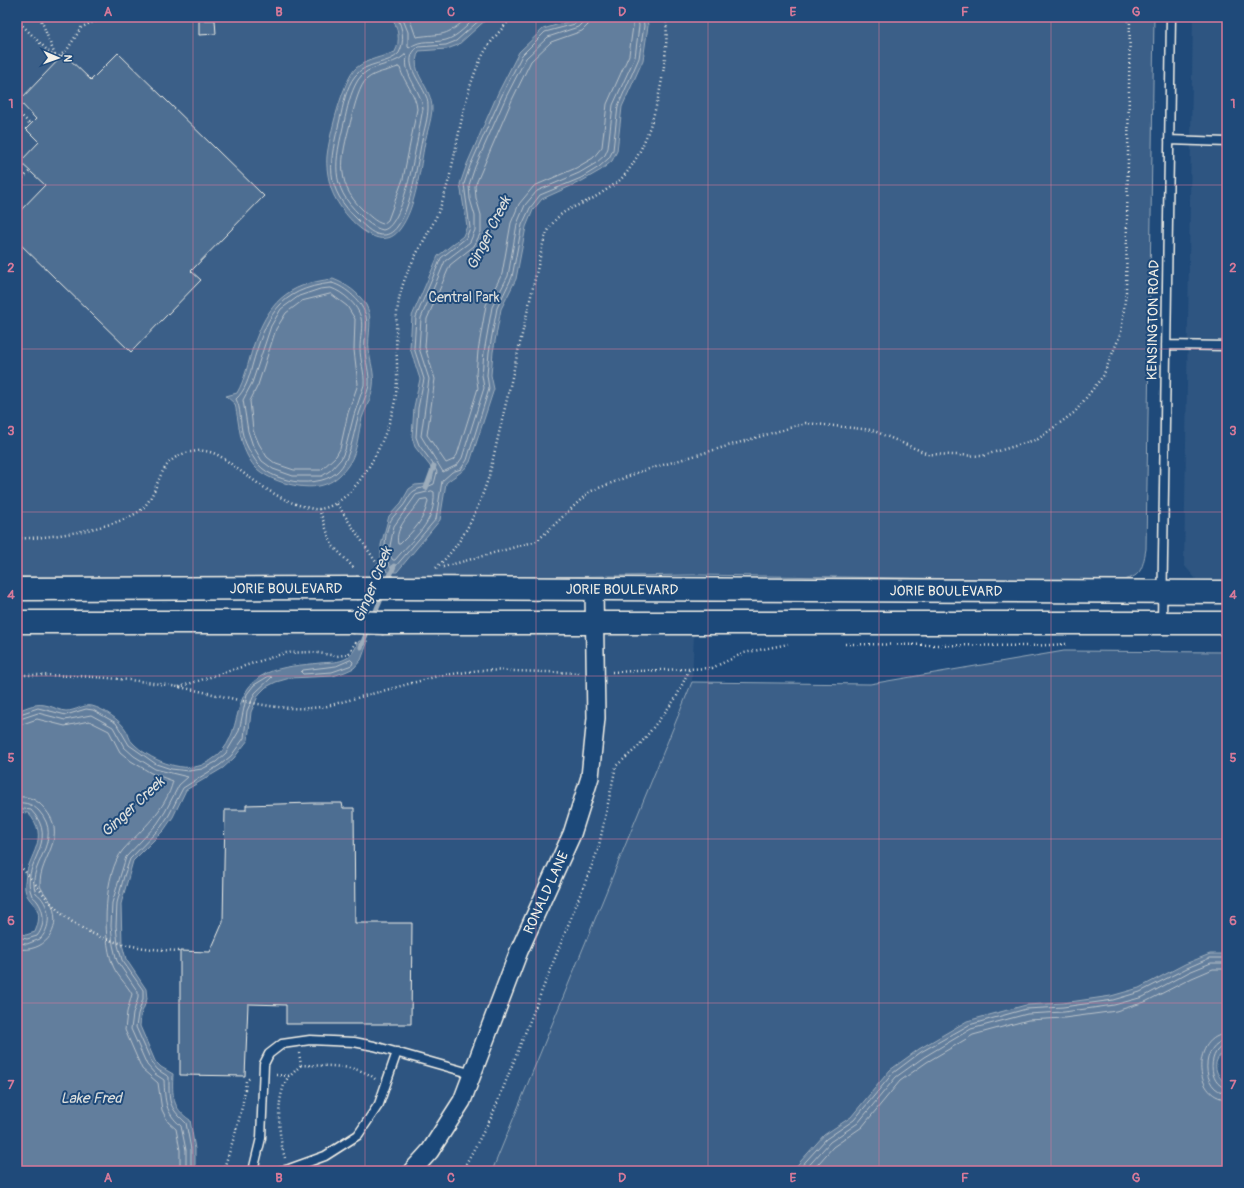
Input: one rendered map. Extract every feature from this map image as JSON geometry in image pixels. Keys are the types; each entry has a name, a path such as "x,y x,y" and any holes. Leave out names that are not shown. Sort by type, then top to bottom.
{"main road":[{"name":"JORIE BOULEVARD","path":"17,590 356,579 594,590 1227,592"},
{"path":"17,622 354,632 384,623 1227,623"}],"street":[{"name":"RONALD LANE","path":"412,1171 430,1151 462,1101 519,951 572,834 590,777 596,718 594,590"}],"lane":[{"name":"KENSINGTON ROAD","path":"1162,624 1171,17"},
{"path":"1169,140 1227,142"},
{"path":"1166,345 1227,346"},
{"path":"254,1171 261,1138 264,1064 269,1054 282,1044 296,1041 354,1042 397,1052 473,1074"},
{"path":"280,1171 290,1170 325,1156 358,1135 379,1104 397,1052"}],"path":[{"path":"40,17 56,59"},
{"path":"56,59 68,50 81,28 90,23 116,17"},
{"path":"17,538 29,539 56,536 120,521 138,513 145,506 158,478 169,463 180,455 204,451 221,456 274,494 292,503 319,509 337,504 350,493 366,470 382,440 392,414 396,388 396,316 401,290 408,270 442,201 474,75 484,52 512,17"},
{"path":"666,17 666,56 660,88 648,131 636,158 621,178 602,193 560,214 550,225 542,248 489,476 478,509 450,555 433,570 488,556 537,541 589,492 632,475 744,440 806,423 872,430 928,454 982,456 1038,439 1075,412 1103,376 1121,333 1126,292 1130,17"},
{"path":"1126,17 1130,25"},
{"path":"17,20 56,59"},
{"path":"17,111 30,124"},
{"path":"17,184 30,171"},
{"path":"337,504 388,580"},
{"path":"319,509 332,545 356,579"},
{"path":"179,687 285,653 312,652 336,656 344,655 349,653 354,632"},
{"path":"17,675 109,677 179,687 279,708 309,709 327,706 438,676 481,670 556,674 689,670 712,668 744,653 795,644"},
{"path":"842,644 1030,646 1074,644"},
{"path":"462,1171 492,1116 598,850 616,766 638,746 676,698 689,670"},
{"path":"17,863 44,894 68,918 104,939 126,945 151,949 180,951"},
{"path":"296,1041 301,1065"},
{"path":"285,1160 278,1115 284,1083 301,1065 342,1066 370,1074 377,1081"},
{"path":"223,1171 244,1103 246,1081 249,1077 264,1074 290,1076"}],"shaded area":[{"path":"1193,17 1227,17 1227,581 1196,579 1184,565"},
{"path":"17,632 694,635 692,682 492,1171 17,1171"}],"green space":[{"name":"Central Park","path":"17,17 1154,17 1146,549 1142,568 1136,575 1119,581 693,575 467,578 17,577"},
{"path":"1064,651 1227,652 1227,1171 492,1171 692,682 870,684"}],"water":[{"path":"392,17 489,17 458,45 447,49 419,51 416,59 417,67 429,94 432,110 417,187 410,210 400,229 391,237 381,238 371,235 360,228 341,208 331,188 327,160 328,147 337,109 351,74 356,68 365,62 395,52 397,48 398,34"},
{"path":"577,17 647,17 648,26 643,60 622,107 617,151 612,161 601,170 582,181 542,199 533,210 526,227 516,279 501,309 493,352 491,375 494,389 470,462 462,471 446,483 440,520 397,572 387,572 381,558 381,545 389,516 401,503 409,489 415,485 426,484 432,481 433,474 430,466 415,447 412,437 414,407 420,379 410,348 412,316 438,256 463,236 467,226 460,184 467,164 498,93 519,52 543,29 573,20"},
{"path":"333,279 343,283 356,293 366,305 368,310 370,316 369,350 373,377 372,390 362,418 354,453 347,467 329,483 309,487 299,486 269,477 255,467 243,445 235,404 226,396 237,393 240,388 259,332 265,319 281,298 291,291 303,286"},
{"name":"Lake Fred","path":"359,641 368,641 361,660 354,668 333,676 290,678 266,687 259,694 251,712 248,740 234,758 223,768 186,790 173,817 164,830 133,861 121,904 122,944 126,959 146,989 147,999 141,1015 140,1026 155,1061 161,1067 173,1074 173,1095 176,1106 190,1120 195,1149 195,1171 17,1171 17,933 26,935 35,932 38,922 37,909 27,896 25,882 36,847 38,831 35,822 28,813 17,812 17,711 36,705 44,705 66,711 92,706 102,710 116,719 126,730 132,742 147,754 175,766 194,767 202,765 217,756 227,745 245,693 254,682 267,673 286,667 344,660 351,654"},
{"path":"1210,954 1227,954 1227,1048 1218,1058 1216,1067 1219,1076 1227,1086 1227,1171 792,1171 824,1135 851,1117 890,1070 919,1049 967,1021 1026,1005 1063,1003 1111,996 1139,988 1185,964"}],"building":[{"path":"199,20 215,20 216,34 199,35"},
{"path":"118,53 264,196 191,271 201,280 131,352 17,241 17,214 45,185 20,162 39,142 26,129 36,119 19,101 64,54 91,80"},
{"path":"342,803 343,808 354,808 355,923 412,923 411,1024 286,1024 286,1005 248,1004 245,1076 180,1075 180,951 210,952 223,922 225,810 246,810 246,805"}],"waterway":[{"name":"Ginger Creek","path":"426,488 434,466"},
{"name":"Ginger Creek","path":"387,583 394,566"},
{"name":"Ginger Creek","path":"373,618 383,594"},
{"name":"Ginger Creek","path":"361,647 369,627"}]}
